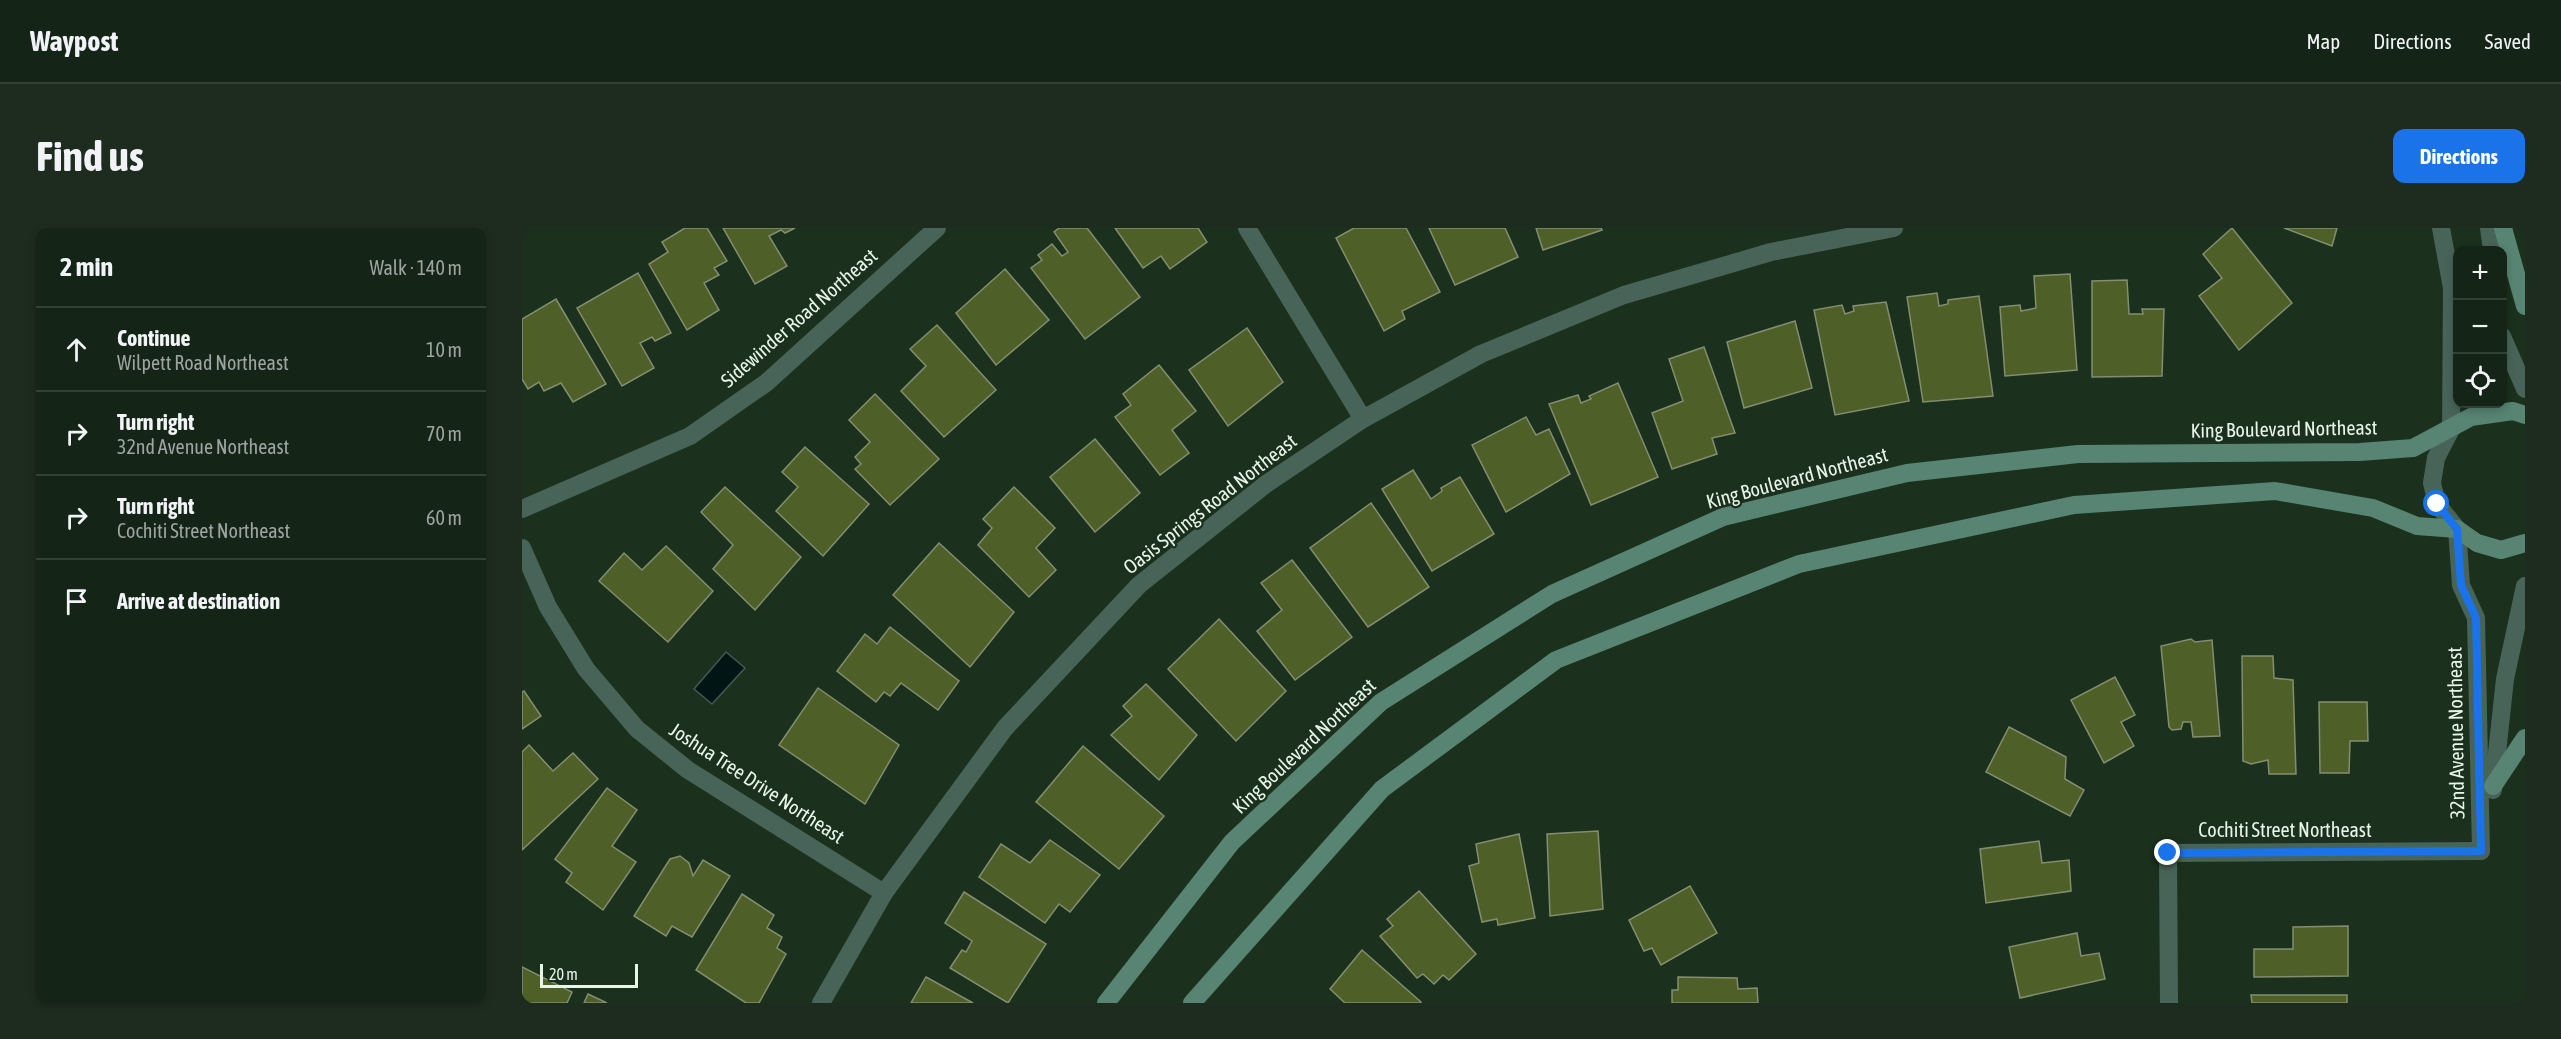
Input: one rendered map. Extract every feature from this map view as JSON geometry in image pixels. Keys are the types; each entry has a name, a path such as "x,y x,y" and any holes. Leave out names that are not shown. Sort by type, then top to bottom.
{"street":[{"name":"Sidewinder Road Northeast","path":"522,509 690,436 766,383 937,228"},
{"path":"1247,228 1363,418"},
{"name":"Oasis Springs Road Northeast","path":"821,1003 884,893 1005,728 1140,585 1266,484 1363,418 1481,354 1624,295 1771,252 1894,228"},
{"path":"2441,228 2452,288 2451,429 2436,458 2432,483 2437,504 2457,529 2477,543 2500,550 2525,543"},
{"path":"2489,228 2491,246"},
{"path":"2503,228 2525,306"},
{"path":"2507,348 2525,389"},
{"name":"King Boulevard Northeast","path":"1106,1003 1232,842 1381,702 1552,594 1724,517 1907,473 2078,454 2360,452 2413,448 2471,417 2493,412 2513,411 2525,415"},
{"path":"1192,1003 1382,789 1556,660 1799,564 2074,505 2275,491 2373,507 2417,526 2457,529"},
{"name":"32nd Avenue Northeast","path":"2457,529 2461,585 2476,618 2481,851"},
{"name":"Joshua Tree Drive Northeast","path":"522,548 548,607 586,669 637,729 688,770 884,893"},
{"name":"32nd Avenue Northeast","path":"2481,851 2493,786 2505,679 2525,586"},
{"path":"2493,786 2525,738"},
{"name":"Cochiti Street Northeast","path":"2169,1003 2168,853 2481,851"}],"shaded area":[{"path":"726,652 745,668 712,704 694,689"}],"building":[{"path":"685,228 707,228 727,261 714,268 719,275 704,283 719,310 687,330 649,264 668,252 662,242"},
{"path":"723,228 795,228 785,233 781,230 769,236 787,266 755,284"},
{"path":"1059,228 1087,228 1140,297 1085,339 1031,268 1042,260 1038,255 1052,244 1062,256 1068,252 1054,232"},
{"path":"1115,228 1198,228 1207,242 1170,269 1161,256 1143,268"},
{"path":"1354,228 1406,228 1440,292 1402,311 1405,319 1384,331 1336,238"},
{"path":"1429,228 1505,228 1518,257 1455,285"},
{"path":"1536,228 1601,228 1602,230 1543,250"},
{"path":"2232,228 2292,303 2239,350 2199,296 2222,278 2203,254"},
{"path":"2284,228 2337,228 2332,246"},
{"path":"1005,269 1049,320 996,365 956,313"},
{"path":"638,273 671,333 655,341 652,337 640,343 654,368 622,386 577,308"},
{"path":"2070,274 2077,370 2005,376 2000,307 2020,305 2021,311 2036,308 2034,276"},
{"path":"2127,280 2129,314 2143,314 2142,309 2164,309 2162,376 2092,377 2092,281"},
{"path":"1937,293 1939,306 1948,304 1948,300 1979,296 1993,396 1923,402 1907,297"},
{"path":"556,299 606,384 573,402 561,383 544,391 539,382 528,389 522,379 522,319"},
{"path":"1886,302 1909,401 1835,415 1814,310 1842,305 1845,314 1854,311 1853,306"},
{"path":"1795,321 1812,388 1744,408 1727,342"},
{"path":"937,325 996,390 944,437 901,391 926,366 910,349"},
{"path":"1247,328 1283,382 1228,426 1189,370"},
{"path":"1704,347 1735,433 1712,438 1717,454 1672,469 1652,413 1683,401 1669,359"},
{"path":"1159,365 1196,411 1172,430 1189,453 1160,475 1115,417 1131,405 1123,394"},
{"path":"1618,383 1658,477 1591,505 1549,404 1578,395 1581,403 1591,399 1589,396"},
{"path":"875,394 939,459 890,505 855,469 861,464 855,457 870,442 849,420"},
{"path":"1526,417 1536,435 1549,429 1570,474 1506,512 1472,445"},
{"path":"1095,439 1140,493 1095,532 1050,477"},
{"path":"805,447 869,504 823,556 776,511 798,487 782,472"},
{"path":"1413,470 1431,499 1442,491 1441,488 1460,477 1494,534 1432,571 1382,489"},
{"path":"725,487 801,557 755,610 713,569 733,545 701,512"},
{"path":"1014,487 1055,528 1036,548 1056,570 1029,597 978,545 992,528 983,519"},
{"path":"1371,503 1429,587 1368,627 1310,548"},
{"path":"939,543 1014,612 970,667 893,595"},
{"path":"666,546 713,591 668,642 599,581 624,553 642,570"},
{"path":"1292,560 1352,637 1295,680 1257,631 1282,610 1261,583"},
{"path":"1219,619 1286,691 1236,741 1168,669"},
{"path":"890,627 959,681 938,710 901,683 890,696 884,692 876,702 837,671 865,634 877,644"},
{"path":"2191,639 2195,642 2212,640 2220,736 2193,737 2191,722 2183,722 2181,729 2172,730 2169,727 2161,646"},
{"path":"2242,656 2273,656 2274,678 2293,680 2296,774 2269,774 2268,760 2251,764 2243,761"},
{"path":"2115,677 2135,715 2121,722 2134,746 2104,763 2071,700"},
{"path":"1146,684 1197,735 1159,780 1111,735 1132,716 1123,706"},
{"path":"818,688 899,745 865,804 779,745"},
{"path":"524,691 541,716 522,729 522,692"},
{"path":"2319,702 2367,702 2368,741 2350,741 2349,773 2320,773"},
{"path":"2009,727 2066,757 2065,779 2084,790 2070,816 1986,772"},
{"path":"529,745 553,771 573,753 598,779 522,850 522,752"},
{"path":"1083,746 1164,816 1119,869 1036,802"},
{"path":"607,788 637,810 612,846 636,862 603,910 566,882 572,873 555,859"},
{"path":"1598,831 1603,909 1550,916 1547,834"},
{"path":"1519,834 1535,918 1498,925 1497,919 1482,922 1469,866 1479,863 1476,844"},
{"path":"1050,840 1100,875 1070,912 1059,904 1045,923 979,877 1001,844 1030,863"},
{"path":"2039,841 2042,863 2069,860 2071,891 1986,903 1980,849"},
{"path":"680,856 689,863 693,876 703,860 730,876 692,937 672,926 666,936 634,916 670,859"},
{"path":"1690,886 1717,933 1661,965 1652,948 1644,951 1629,920"},
{"path":"1419,891 1476,954 1449,980 1443,975 1434,984 1423,974 1417,978 1380,936 1393,926 1387,919"},
{"path":"964,892 1046,944 1008,1003 950,968 962,950 966,952 972,941 945,923"},
{"path":"742,894 774,915 767,928 782,937 777,948 786,954 759,1003 746,1003 696,970"},
{"path":"2348,926 2348,976 2254,977 2254,949 2293,949 2293,927"},
{"path":"2077,933 2081,956 2099,953 2105,979 2020,998 2009,947"},
{"path":"1362,950 1421,1002 1345,1003 1330,989"},
{"path":"522,967 572,992 567,1003 522,1003"},
{"path":"926,977 973,1003 911,1003"},
{"path":"1678,977 1737,978 1738,989 1757,988 1758,1003 1672,1003 1672,990 1678,990"},
{"path":"588,994 607,1003 584,1003"},
{"path":"2251,995 2347,995 2347,1003 2252,1003"}],"route":[{"path":"2168,853 2481,851 2476,618 2461,585 2457,529 2437,504"}]}
